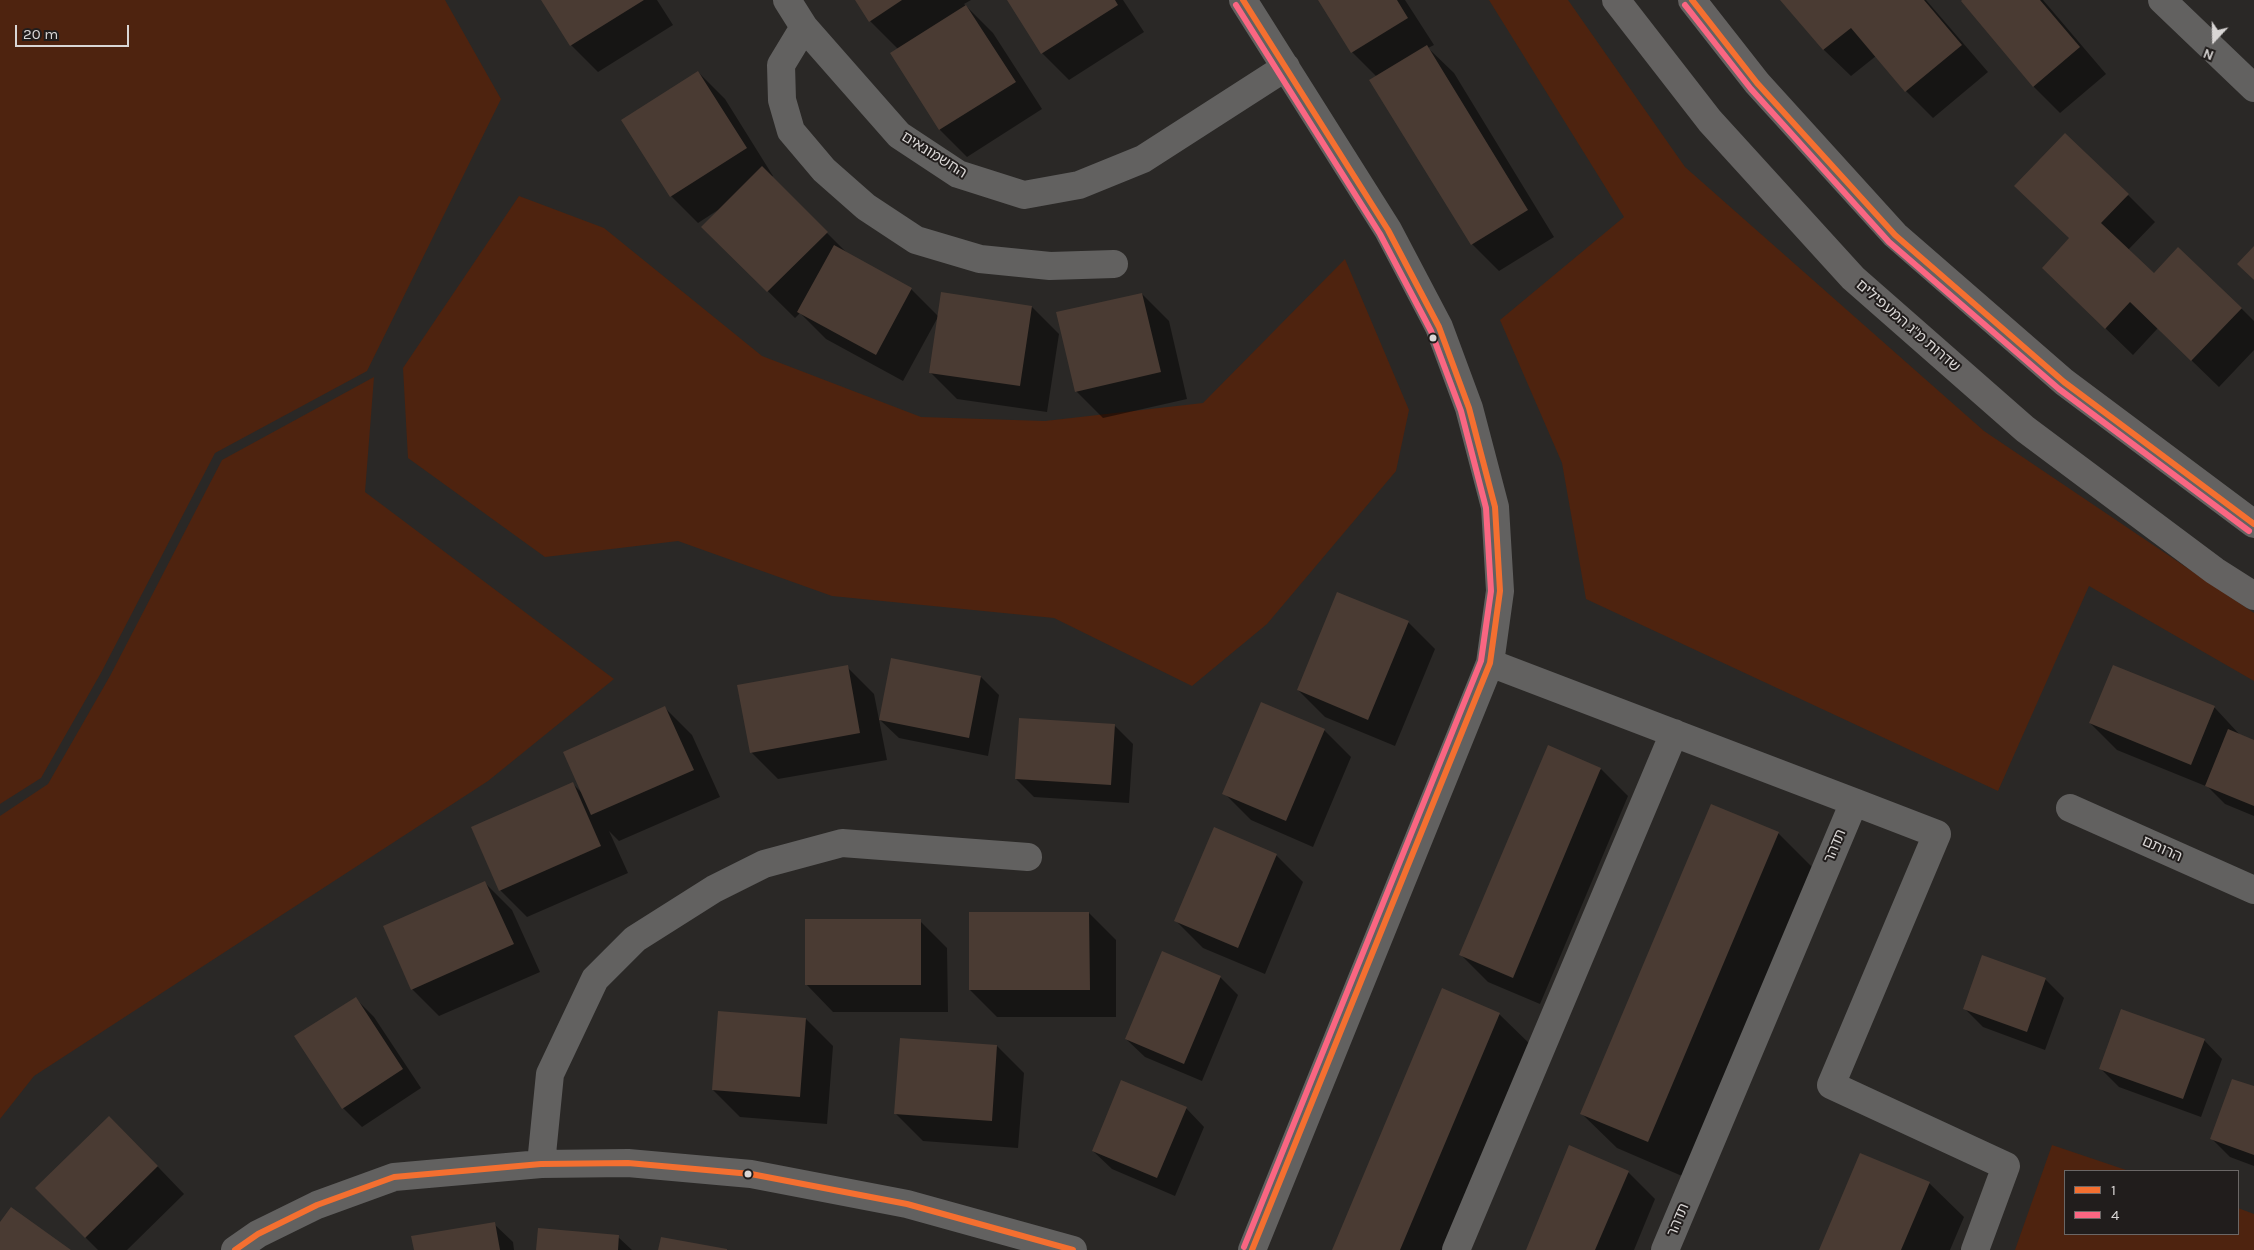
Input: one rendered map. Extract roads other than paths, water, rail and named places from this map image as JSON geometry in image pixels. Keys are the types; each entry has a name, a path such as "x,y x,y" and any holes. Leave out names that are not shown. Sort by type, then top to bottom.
{"main road":[{"name":"שדרות מ\"ג המעפילים","path":"1616,0 1710,121 1853,278 2025,428 2215,571 2254,596"},
{"path":"1692,0 1757,83 1895,235 2064,382 2254,524"}],"street":[{"name":"החשמונאים","path":"787,0 804,27 899,135 958,174 1024,195 1078,185 1142,159 1286,67"},
{"path":"1242,0 1388,230 1439,327 1469,408 1495,507 1500,591 1490,663 1252,1250"},
{"path":"2162,0 2254,88"},
{"path":"804,27 781,65 782,100 791,131 824,170 866,207 916,240 980,259 1050,266 1114,264"},
{"path":"1490,663 1937,834 1832,1085 2006,1166 1975,1250"},
{"path":"1456,1250 1674,733"},
{"name":"תדהר","path":"1665,1250 1854,802"},
{"name":"הרותם","path":"2070,808 2254,890"},
{"path":"541,1164 550,1074 594,979 635,938 714,890 764,864 842,843 1028,857"},
{"path":"235,1250 258,1234 317,1205 394,1178 541,1164 628,1163 751,1174 907,1204 1073,1250"}]}
